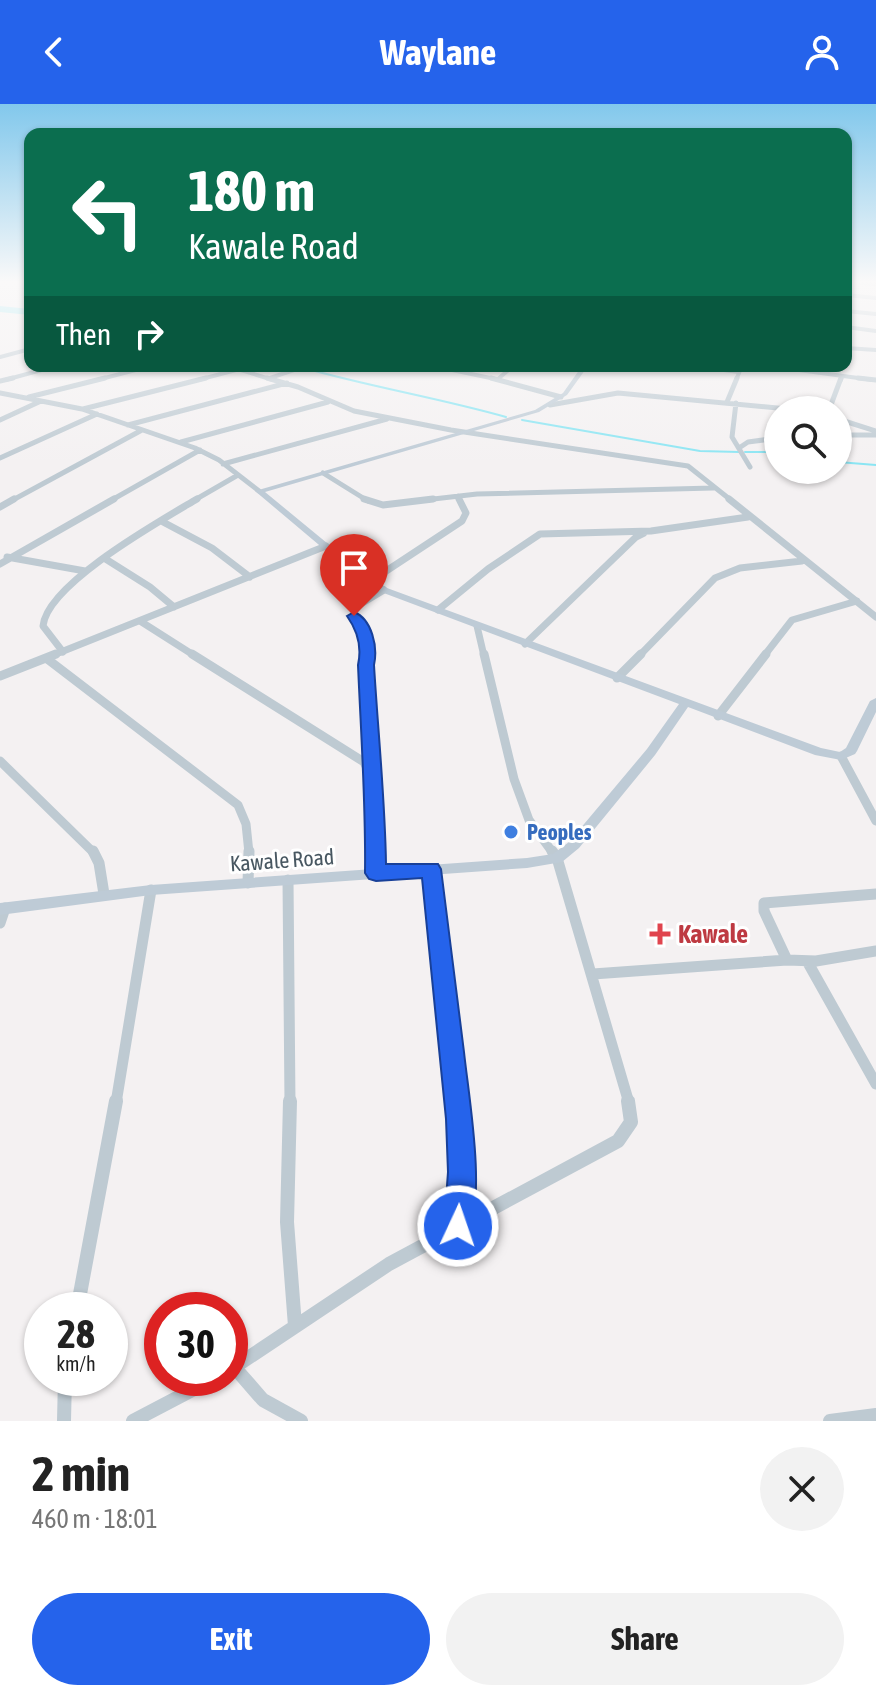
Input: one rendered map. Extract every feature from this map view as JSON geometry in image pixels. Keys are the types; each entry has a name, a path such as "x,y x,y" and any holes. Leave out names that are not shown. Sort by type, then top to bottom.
{"street":[{"path":"852,348 876,350"},
{"path":"0,357 24,351"},
{"path":"0,381 34,372"},
{"path":"25,398 127,372"},
{"path":"82,409 227,372"},
{"path":"249,372 287,383 328,402 390,418 681,464 876,617"},
{"path":"270,378 288,372"},
{"path":"469,372 561,397"},
{"path":"498,379 506,372"},
{"path":"550,405 561,397 580,372"},
{"path":"727,402 739,372"},
{"path":"813,372 876,380"},
{"path":"834,396 842,376"},
{"path":"128,425 287,383"},
{"path":"0,393 82,409 200,450 238,475 384,590 819,752 841,756 851,751 876,701"},
{"path":"259,491 550,405 618,393 764,406"},
{"path":"0,420 41,401"},
{"path":"179,443 328,402"},
{"path":"736,403 731,434 750,467"},
{"path":"0,458 97,414"},
{"path":"223,464 390,418"},
{"path":"852,424 876,433"},
{"path":"0,507 142,430"},
{"path":"852,434 876,433"},
{"path":"739,448 748,442 764,440"},
{"path":"0,564 4,557 200,450"},
{"path":"323,473 373,503 393,505 458,496 713,488"},
{"path":"63,652 45,632 44,618 67,586 104,558 238,475"},
{"path":"371,581 462,521 466,513 458,496"},
{"path":"438,610 488,569 540,534 651,531 748,517"},
{"path":"163,522 212,548 250,577"},
{"path":"525,644 636,537 651,531"},
{"path":"0,676 326,546"},
{"path":"4,557 85,571"},
{"path":"104,558 150,587 174,607"},
{"path":"617,678 715,578 740,568 802,561"},
{"path":"376,873 367,649 363,628 354,612 359,605 384,590"},
{"path":"718,716 792,620 857,601"},
{"path":"140,621 354,754 371,771"},
{"path":"248,1358 389,1264 618,1141 631,1122 631,1110 593,974 557,858 529,820 514,779 477,626"},
{"path":"46,658 238,805 249,837 248,883"},
{"path":"557,858 574,845 616,795 685,704"},
{"path":"841,756 876,821"},
{"path":"0,761 92,848 99,863 104,894"},
{"name":"Kawale Road","path":"2,908 104,894 557,858"},
{"path":"431,869 459,1119 461,1172 458,1226"},
{"path":"288,880 291,1037 287,1222 295,1326"},
{"path":"80,1292 108,1149 151,890"},
{"path":"787,960 764,911 764,903 876,894"},
{"path":"0,923 2,908"},
{"path":"593,974 807,961 876,951"},
{"path":"807,961 876,1084"},
{"path":"248,1389 260,1399 301,1421"},
{"path":"64,1421 65,1396"},
{"path":"133,1421 181,1396"},
{"path":"830,1421 876,1415"}],"waterway":[{"path":"319,372 506,417"},
{"path":"522,420 700,451 739,452"},
{"path":"745,452 764,452"},
{"path":"852,463 876,465"}],"place":[{"name":"Peoples","path":"511,832"},
{"name":"Kawale","path":"660,934"}],"route":[{"path":"354,616 363,628 368,656 376,873 431,869 459,1119 461,1172 458,1226"}]}
